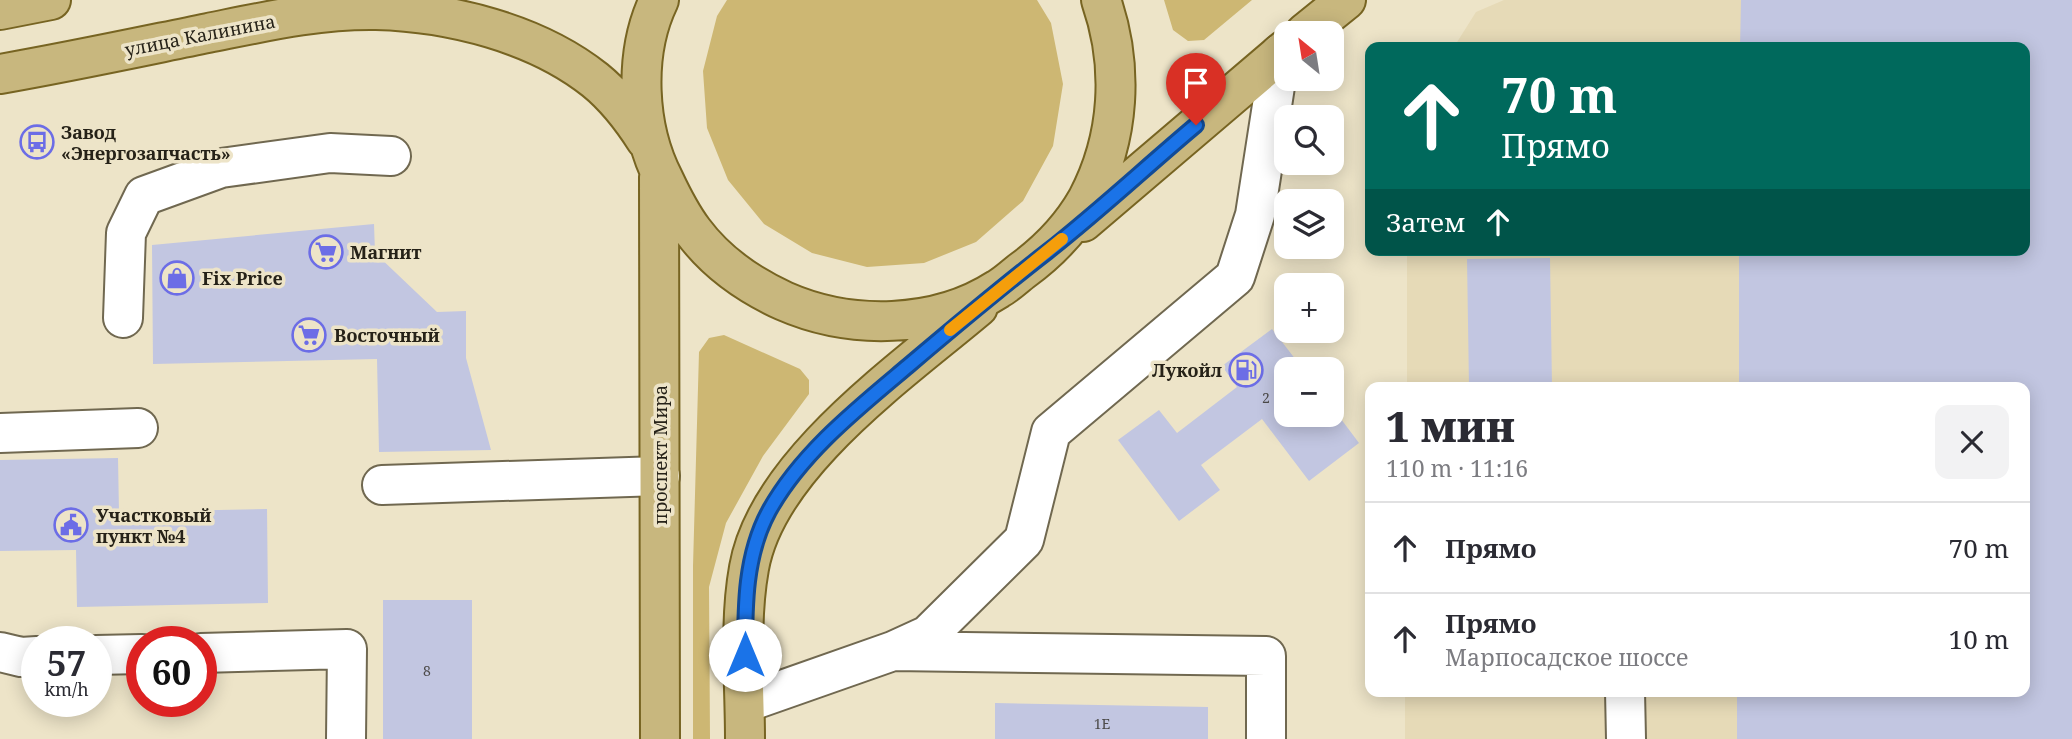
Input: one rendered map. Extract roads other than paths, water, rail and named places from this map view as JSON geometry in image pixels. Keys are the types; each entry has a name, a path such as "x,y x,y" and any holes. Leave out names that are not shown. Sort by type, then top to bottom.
{"main road":[{"path":"0,10 51,0"},
{"path":"655,159 643,108 642,75 647,39 659,0"},
{"path":"1049,250 1086,201 1100,172 1109,143 1116,82 1114,51 1101,0"},
{"path":"1320,21 1346,0"},
{"name":"улица Калинина","path":"0,74 267,21 324,13 375,10 430,15 489,29 536,46 594,80 633,119 693,231 715,256 741,278 770,295 802,309 867,321 935,315 998,290"},
{"path":"745,721 745,607 749,567 769,512 785,486 813,452 864,403 1274,59"},
{"name":"проспект Мира","path":"655,159 660,476 660,739"}],"lane":[{"path":"745,721 928,635 1024,540 1052,432 1235,277 1255,215 1280,91"},
{"path":"123,318 126,233 144,196 221,167 330,153 391,156"},
{"path":"0,433 138,428"},
{"path":"382,485 660,476"},
{"path":"217,653 347,649 346,739"},
{"path":"893,651 1266,656 1266,739"},
{"path":"0,652 21,657"},
{"path":"1625,697 1626,739"}],"place":[{"name":"Завод «Энергозапчасть»","path":"37,142"},
{"name":"Магнит","path":"326,252"},
{"name":"Fix Price","path":"177,278"},
{"name":"Восточный","path":"309,335"},
{"name":"Лукойл","path":"1246,370"},
{"name":"Участковый пункт №4","path":"71,525"}]}
